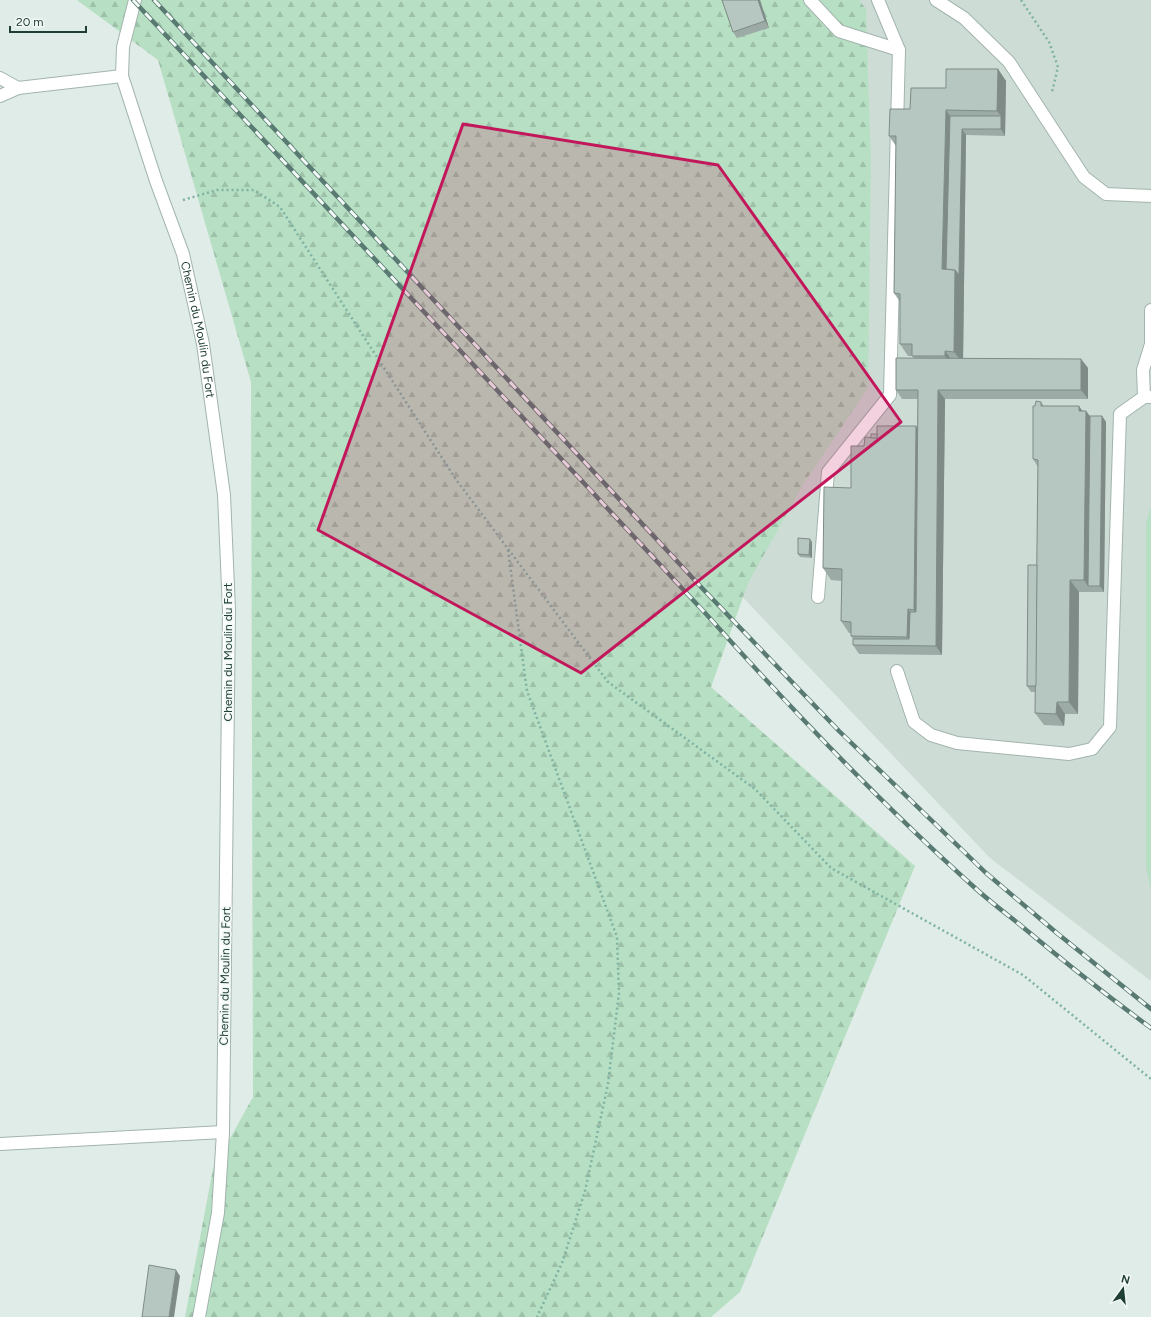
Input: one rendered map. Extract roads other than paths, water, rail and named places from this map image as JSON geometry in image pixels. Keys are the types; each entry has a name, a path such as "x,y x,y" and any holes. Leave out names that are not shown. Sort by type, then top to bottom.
{"street":[{"name":"Chemin du Moulin du Fort","path":"135,0 123,47 122,76 156,181 183,254 203,344 224,495 229,610 223,1132 218,1213 199,1317"},
{"path":"810,0 839,31 899,50"},
{"path":"818,597 828,472 890,395 899,50 878,0"},
{"path":"936,0 964,18 1009,62 1084,177 1106,194 1151,196"},
{"path":"0,96 18,88 122,76"},
{"path":"0,78 18,88"},
{"path":"897,671 914,722 931,735 957,743 1069,754 1092,748 1110,727 1120,414 1148,397 1144,370 1151,344 1151,310"},
{"path":"0,1144 223,1132"}],"railway":[{"path":"133,0 707,615 771,686 870,789 985,897 1084,977 1151,1028"},
{"path":"154,0 702,588 839,731 986,873 1058,934 1151,1009"}]}
